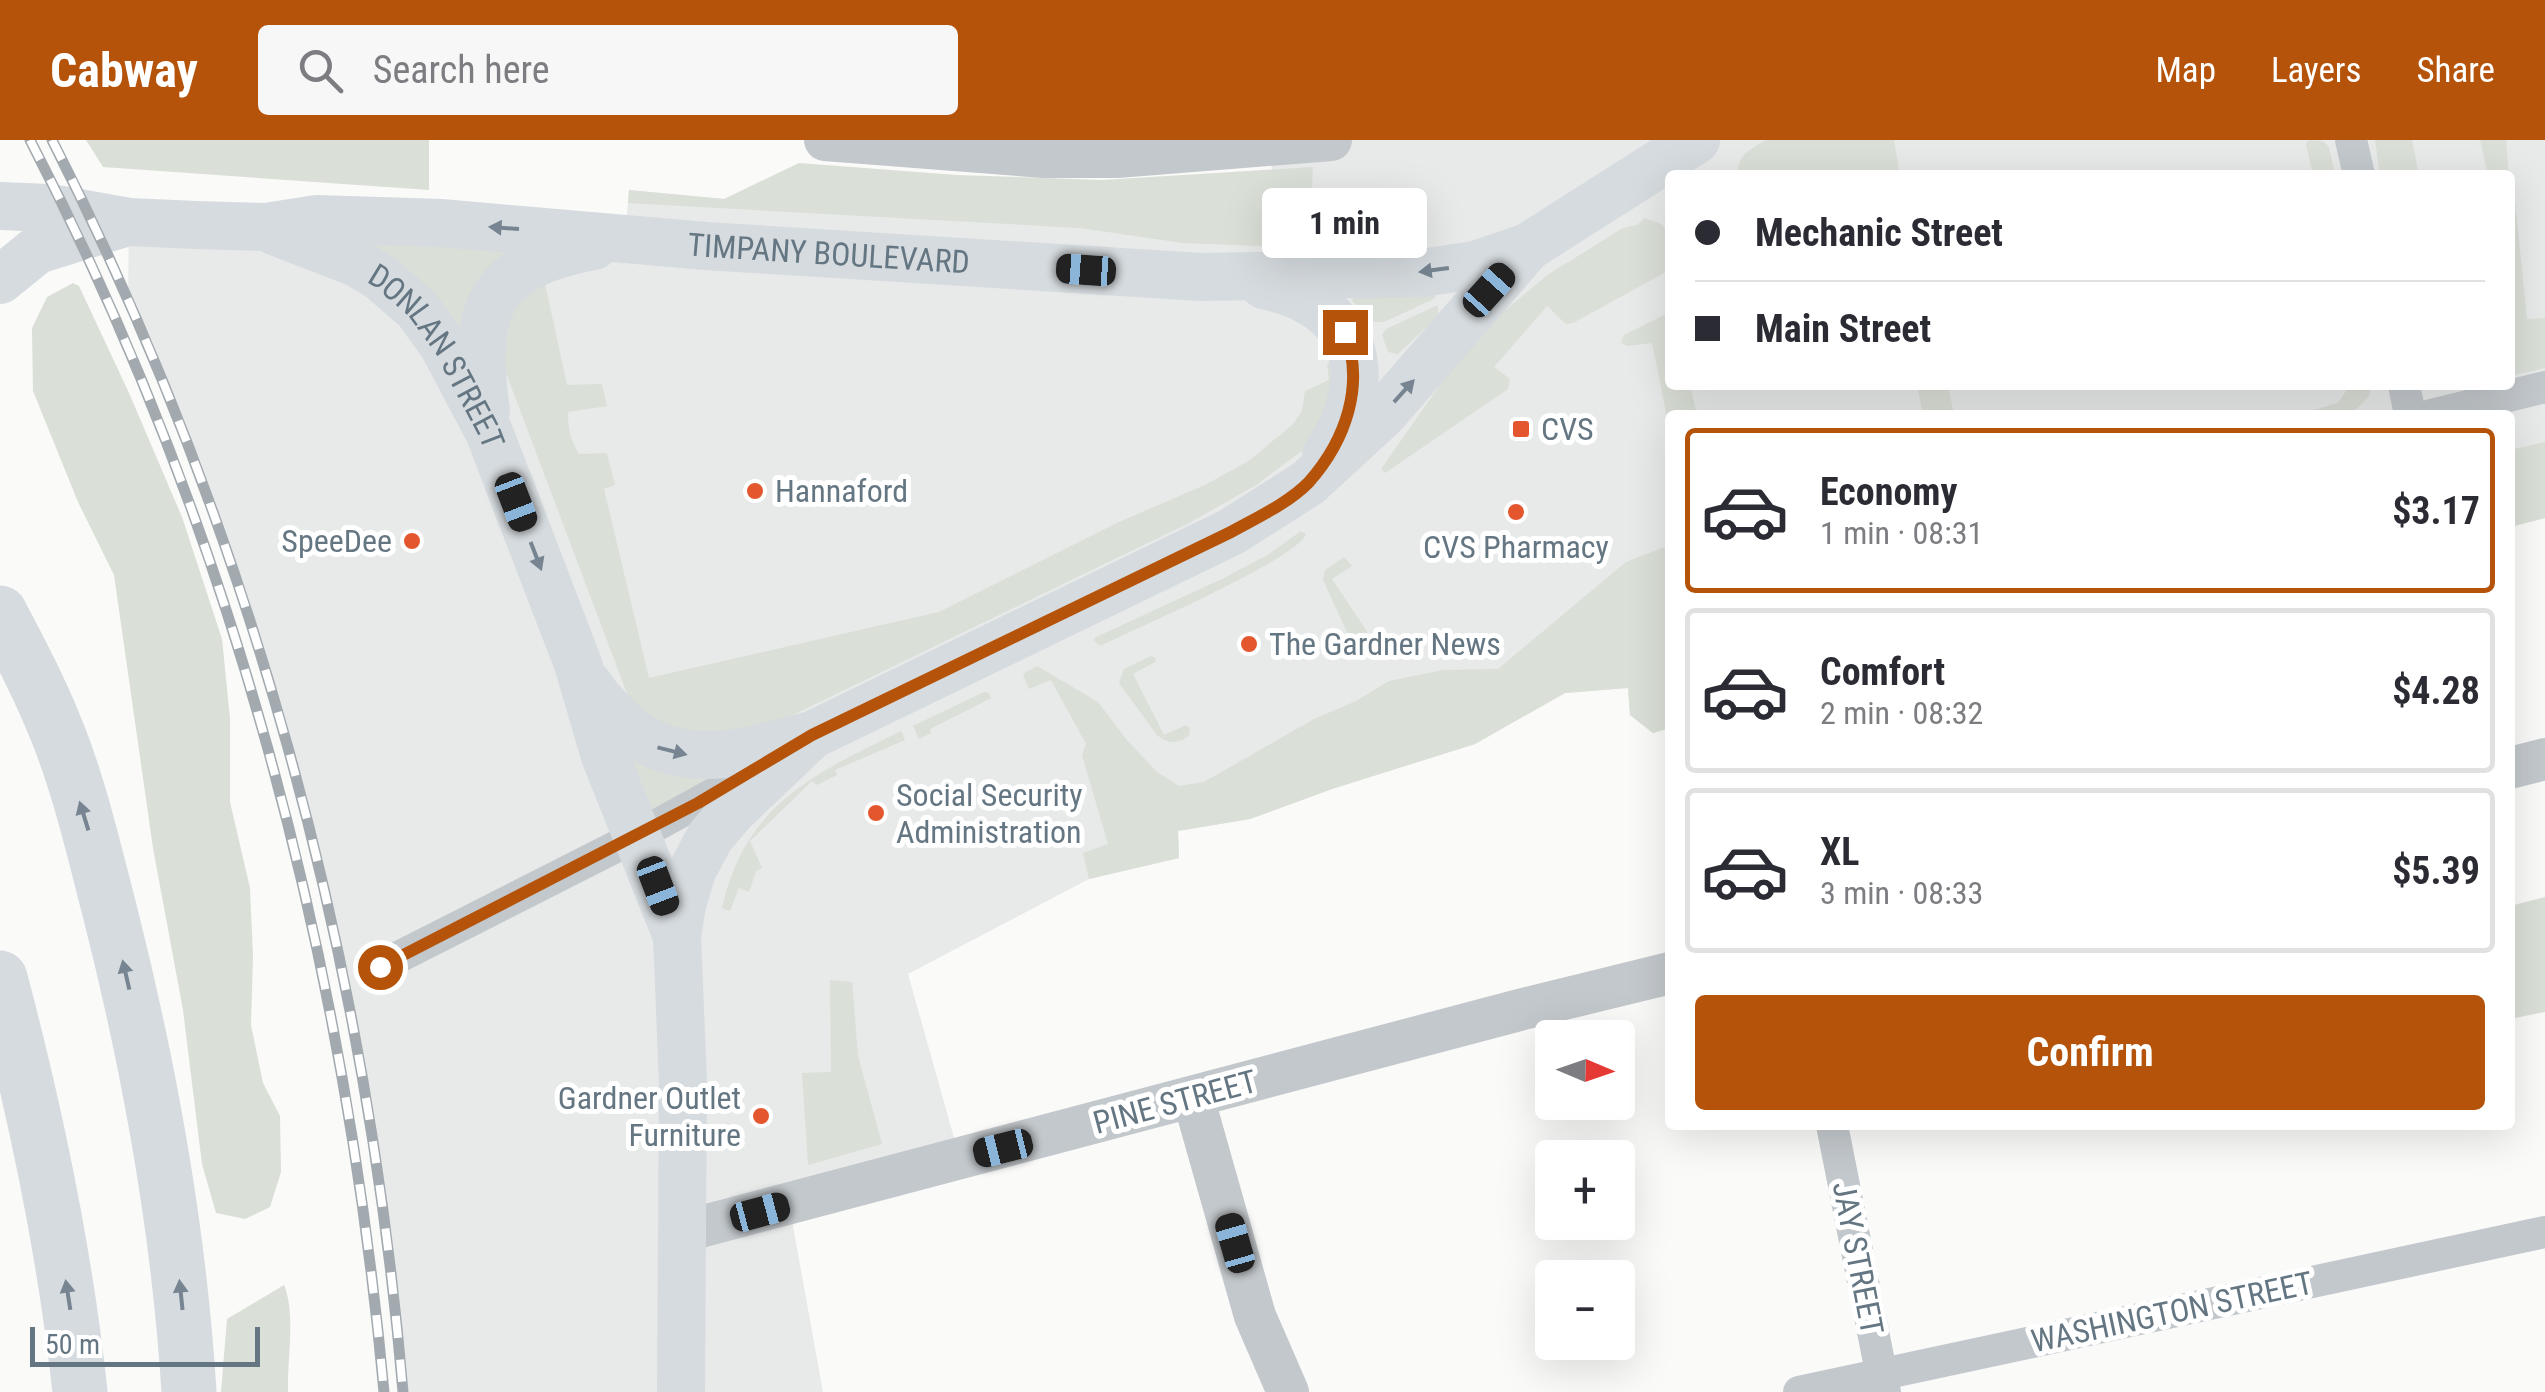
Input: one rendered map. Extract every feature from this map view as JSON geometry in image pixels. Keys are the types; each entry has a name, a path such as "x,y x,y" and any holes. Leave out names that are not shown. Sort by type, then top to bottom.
{"highway":[{"path":"0,613 58,733 93,843 114,928 150,1086 168,1188 189,1392"},
{"path":"0,978 44,1159 64,1266 80,1392"}],"main road":[{"path":"578,664 606,708 626,727 662,750 727,756 812,735 1231,532 1308,483 1384,414 1528,247 1688,142"},
{"name":"TIMPANY BOULEVARD","path":"0,206 50,208 129,222 266,227 317,219 441,224 706,246 1201,277 1422,272 1488,262 1528,247"},
{"name":"TIMPANY BOULEVARD","path":"0,280 36,250 129,222"},
{"name":"DONLAN STREET","path":"266,227 357,263 406,298 443,345 489,432 578,664 605,756 678,936"},
{"path":"489,432 480,342 491,304 500,291 522,268 560,253 637,238"},
{"path":"1201,277 1248,281 1294,291 1326,312 1345,332 1354,356 1355,388 1342,431 1308,483"},
{"path":"681,1392 682,1064 678,936 682,905 692,871 710,836 812,735"}],"street":[{"path":"825,140 1062,157 1185,154 1331,140"},
{"path":"2351,140 2358,170"},
{"path":"2452,410 2545,387"},
{"path":"380,967 637,836 728,787 812,735"},
{"path":"2515,767 2545,760"},
{"name":"PINE STREET","path":"682,1232 1665,974"},
{"path":"1193,1097 1256,1316 1288,1392"},
{"name":"JAY STREET","path":"1833,1130 1883,1383"},
{"name":"WASHINGTON STREET","path":"1798,1392 1883,1383 2545,1232"}],"shaded area":[{"path":"86,140 429,140 429,190 103,167"},
{"path":"1331,140 2545,140 2545,518 2515,526 2515,410 1665,410 1665,729 1653,733 1630,715 1628,688 1565,693 1475,744 1250,819 1178,831 1179,858 1089,879 908,974 960,1159 789,1204 823,1392 402,1392 387,1248 365,1097 325,889 272,685 240,586 206,488 128,295 129,222 625,237 629,190 724,199 1271,211 1272,145"},
{"path":"1766,140 1894,140 1899,170 1738,170 1750,150"},
{"path":"2309,140 2323,141 2329,147 2334,170 2312,170 2306,144"},
{"path":"2375,140 2412,140 2418,170 2379,170"},
{"path":"2480,140 2506,140 2509,170 2487,170"},
{"path":"799,163 957,175 1102,180 1313,167 1309,248 1183,243 1080,228 628,203 629,190 724,199"},
{"path":"2515,202 2527,319 2545,318 2545,368 2515,375"},
{"path":"1645,218 1665,228 1665,273 1573,323 1566,324 1547,306 1494,367 1510,379 1508,389 1385,473 1381,469 1459,358 1498,316 1549,274 1623,228 1637,225"},
{"path":"369,232 511,241 512,255 465,332 454,336 369,248"},
{"path":"544,279 567,385 602,384 607,406 568,412 569,429 579,454 607,453 615,485 604,489 649,678 939,612 1250,460 1292,425 1302,411 1305,391 1329,380 1327,364 1334,361 1340,374 1314,442 1256,485 1189,523 735,743 688,746 631,704 503,365 511,308"},
{"path":"73,283 79,286 129,393 182,517 222,639 230,718 230,802 250,888 251,1025 263,1083 280,1116 281,1172 270,1207 245,1219 216,1213 202,1164 183,1010 153,848 114,575 78,502 33,391 32,328 47,297"},
{"path":"1434,293 1436,298 1384,322 1373,322 1352,301 1354,294"},
{"path":"1438,305 1438,316 1398,354 1388,352 1382,335 1386,329"},
{"path":"1665,314 1665,390 1691,390 1696,410 1666,410 1652,343 1628,346 1621,343 1624,335"},
{"path":"1918,390 1949,390 1953,410 1922,410"},
{"path":"2347,390 2371,390 2356,410 2313,410 2338,403"},
{"path":"2545,442 2545,518 2515,526 2515,449"},
{"path":"1301,531 1306,534 1297,545 1249,575 1101,646 1095,642 1094,638 1269,554"},
{"path":"1665,547 1665,729 1653,733 1630,715 1628,688 1565,693 1475,744 1250,819 1178,831 1179,858 1089,879 1083,853 1108,844 1082,755 1086,744 1051,680 1029,689 1023,674 1037,666 1098,702 1157,772 1179,786 1204,782 1389,681 1443,670 1498,669 1626,562"},
{"path":"1344,557 1352,566 1332,579 1384,657 1359,658 1323,580 1325,570"},
{"path":"1151,656 1156,658 1155,662 1133,674 1164,735 1186,725 1190,728 1189,736 1181,740 1173,742 1157,735 1119,683 1124,669"},
{"path":"984,692 991,698 930,729 931,733 919,739 913,726"},
{"path":"901,731 905,740 835,770 837,775 817,785 812,781 750,841 762,868 756,871 749,892 739,888 730,911 722,908 733,872 748,842 766,817 812,779"},
{"path":"624,749 707,777 708,784 647,817"},
{"path":"2545,897 2545,1012 2515,1018 2515,905"},
{"path":"830,980 852,982 858,1056 882,1144 808,1165 802,1073 831,1072"},
{"path":"284,1285 290,1323 288,1392 221,1392 227,1319"}],"railway":[{"path":"30,140 102,288 165,438 220,592 268,748 308,907 340,1067 366,1229 384,1392"},
{"path":"52,140 123,288 186,439 241,593 288,749 328,907 361,1067 385,1229 403,1392"}],"place":[{"name":"CVS","path":"1521,429"},
{"name":"Hannaford","path":"755,491"},
{"name":"CVS Pharmacy","path":"1516,512"},
{"name":"SpeeDee","path":"412,541"},
{"name":"The Gardner News","path":"1249,644"},
{"name":"Social Security Administration","path":"876,813"},
{"name":"Gardner Outlet Furniture","path":"761,1116"}],"route":[{"path":"380,967 728,787 812,735 1231,532 1272,508 1308,483 1342,431 1355,388 1354,356 1345,332"}]}
